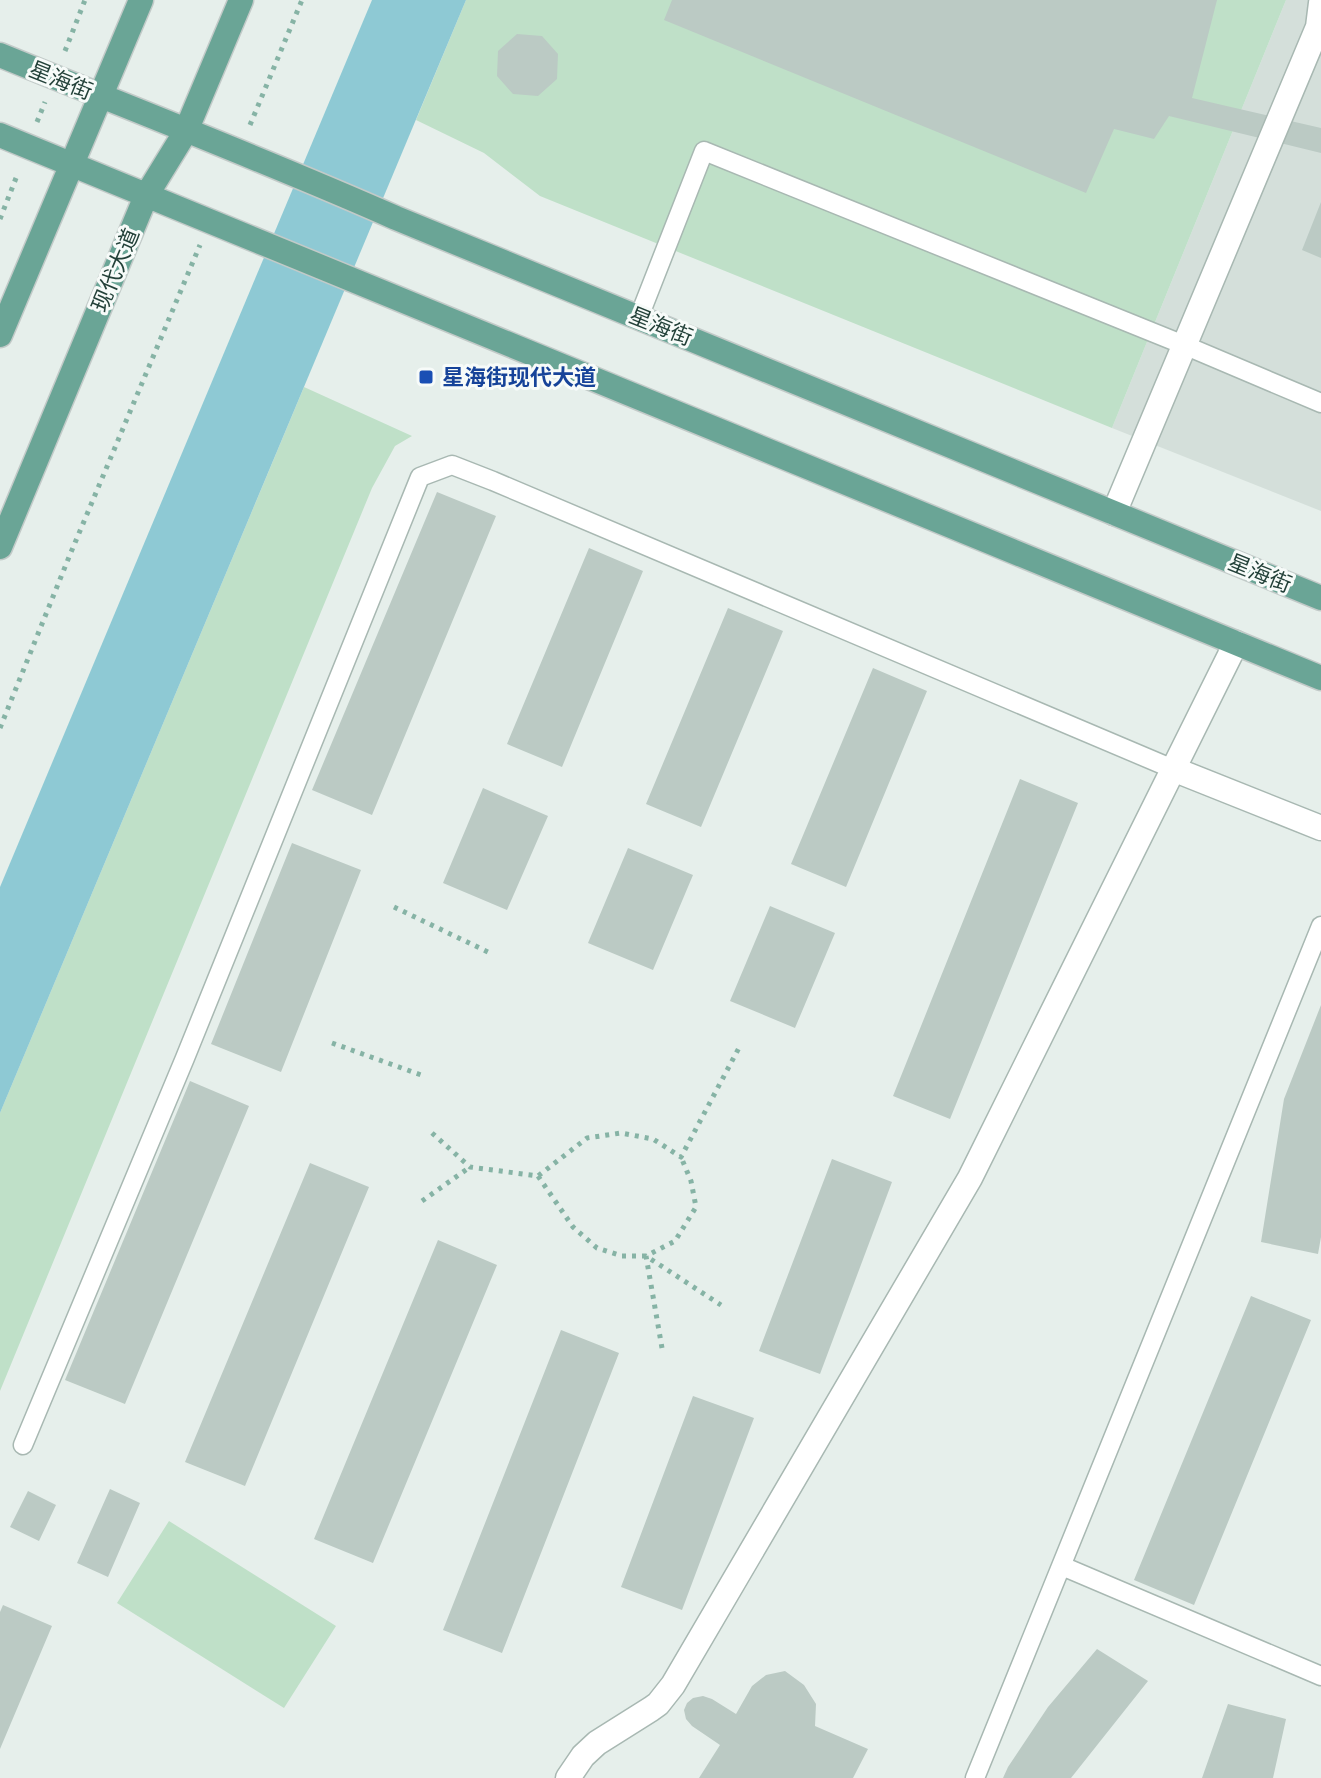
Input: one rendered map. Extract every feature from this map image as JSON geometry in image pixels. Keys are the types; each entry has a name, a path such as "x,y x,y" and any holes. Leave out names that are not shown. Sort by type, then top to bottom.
{"main road":[{"path":"0,335 141,0"},
{"name":"现代大道","path":"0,547 146,196 186,131 241,0"},
{"name":"星海街","path":"0,55 291,171 396,218 1321,598"},
{"path":"0,135 1321,678"}],"street":[{"path":"1114,513 1320,20"},
{"path":"568,1778 589,1749 658,1704 673,1685 970,1178 1236,643"},
{"path":"1173,769 1321,828"}],"lane":[{"path":"639,317 704,151 1321,403"},
{"path":"23,1445 185,1058 420,477 452,465 1173,769"},
{"path":"975,1778 1321,926"},
{"path":"1062,1566 1321,1676"}],"path":[{"path":"0,219 85,0"},
{"path":"239,152 302,0"},
{"path":"0,728 210,222"},
{"path":"394,907 488,952"},
{"path":"332,1043 424,1076"},
{"path":"681,1157 741,1044"},
{"path":"432,1133 470,1167 538,1176 587,1138 621,1133 653,1139 681,1157 691,1181 696,1207 675,1241 646,1256 622,1256 597,1248 573,1227 538,1176"},
{"path":"422,1201 470,1167"},
{"path":"646,1256 721,1305"},
{"path":"646,1256 662,1348"}],"shaded area":[{"path":"1286,0 1321,0 1321,511 1112,428"}],"green space":[{"path":"466,0 1286,0 1112,428 540,196 484,153 416,120"},
{"path":"304,387 412,436 395,446 372,488 0,1391 0,1113"},
{"path":"169,1521 336,1626 284,1708 117,1603"}],"water":[{"path":"372,0 466,0 0,1113 0,887"}],"building":[{"path":"672,0 1217,0 1192,98 1321,128 1321,153 1169,116 1154,139 1114,129 1086,193 664,20"},
{"path":"517,34 542,36 558,54 557,79 538,96 513,94 497,76 498,51"},
{"path":"1321,202 1321,258 1302,250"},
{"path":"437,492 496,516 372,815 312,790"},
{"path":"589,548 643,571 562,767 507,744"},
{"path":"728,608 783,631 701,827 646,804"},
{"path":"873,668 927,691 846,887 791,864"},
{"path":"1020,779 1078,803 950,1119 893,1096"},
{"path":"483,788 548,816 507,910 443,883"},
{"path":"292,843 361,870 281,1072 211,1044"},
{"path":"628,848 693,875 653,970 588,943"},
{"path":"770,906 835,933 795,1028 730,1001"},
{"path":"1321,1005 1321,1237 1318,1254 1261,1242 1284,1099"},
{"path":"190,1081 249,1106 125,1404 65,1380"},
{"path":"832,1159 892,1182 820,1374 759,1351"},
{"path":"310,1163 369,1187 245,1486 185,1462"},
{"path":"438,1240 497,1265 373,1563 314,1539"},
{"path":"1251,1296 1311,1320 1194,1605 1134,1580"},
{"path":"561,1330 619,1353 502,1653 443,1630"},
{"path":"693,1396 754,1418 682,1610 621,1587"},
{"path":"110,1489 140,1503 108,1577 77,1563"},
{"path":"28,1491 56,1505 39,1541 10,1527"},
{"path":"3,1605 52,1626 0,1749 0,1612"},
{"path":"1097,1649 1148,1681 1071,1778 1003,1778 1048,1707"},
{"path":"785,1671 804,1685 816,1704 815,1726 868,1749 853,1778 699,1778 720,1745 686,1719 684,1710 687,1703 703,1696 736,1714 752,1686 766,1675"},
{"path":"1228,1704 1286,1719 1273,1778 1202,1778"}],"place":[{"name":"星海街现代大道","path":"426,377"}]}
